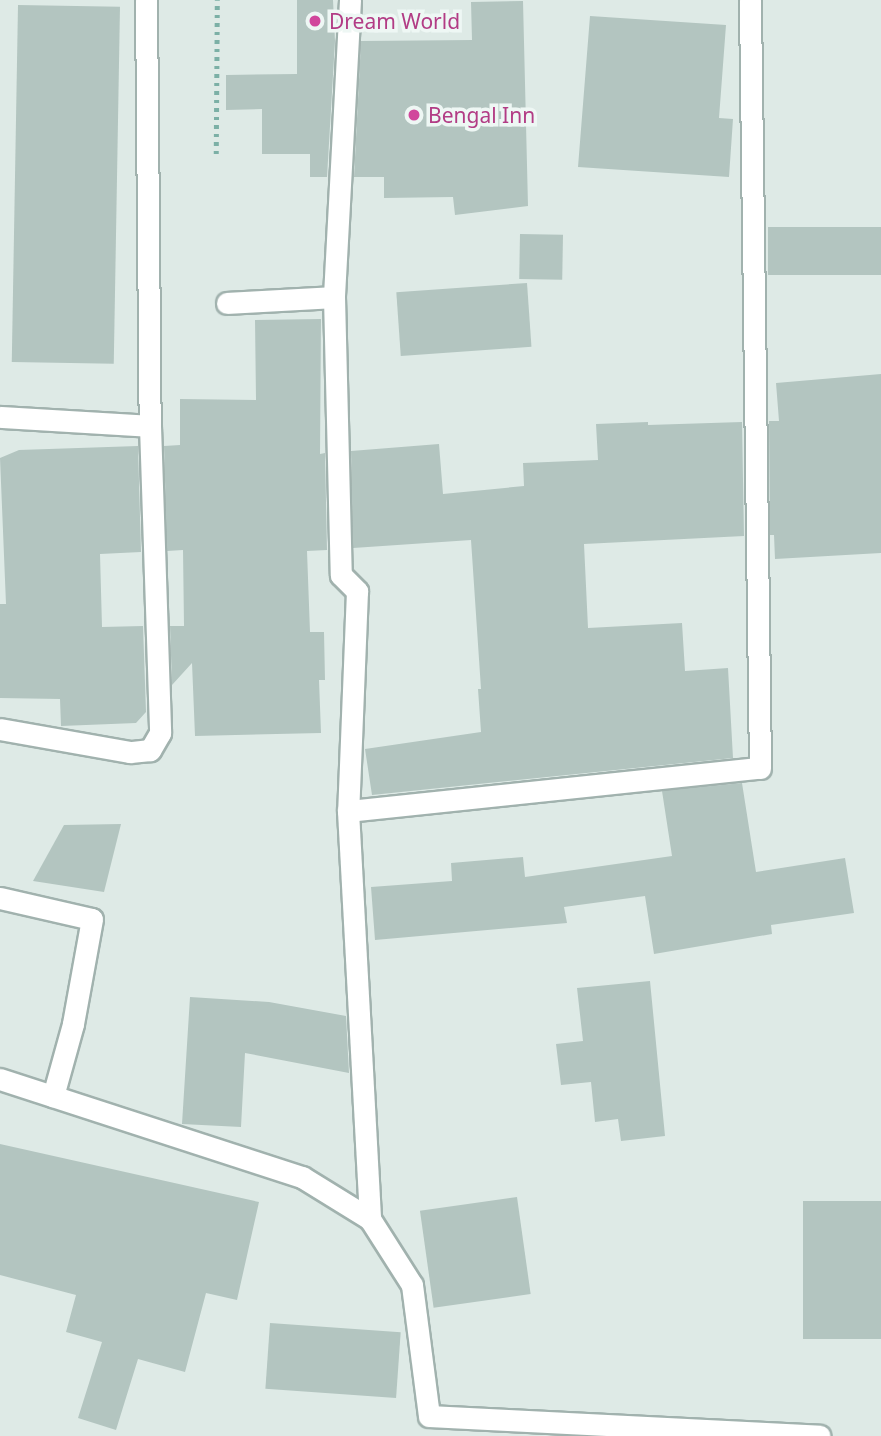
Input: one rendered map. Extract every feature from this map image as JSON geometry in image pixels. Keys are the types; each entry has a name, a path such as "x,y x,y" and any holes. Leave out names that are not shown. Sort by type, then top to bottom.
{"street":[{"path":"0,729 131,752 150,750 160,733 150,426 146,0"},
{"path":"350,0 334,297 341,575 357,591 348,811 370,1219"},
{"path":"348,811 760,768 750,0"},
{"path":"227,303 334,297"},
{"path":"0,417 150,426"},
{"path":"0,898 92,919 73,1024 53,1096"},
{"path":"0,1079 302,1177 370,1219 412,1285 429,1416 818,1436"}],"path":[{"path":"216,154 217,0"}],"building":[{"path":"297,0 333,0 335,41 327,177 310,177 310,154 262,154 262,109 226,110 226,75 297,74"},
{"path":"523,1 528,206 455,215 453,197 384,198 384,177 354,177 361,41 472,40 471,2"},
{"path":"18,5 120,7 114,364 12,362"},
{"path":"590,16 726,25 719,118 733,119 729,177 578,167"},
{"path":"768,227 881,227 881,275 768,275"},
{"path":"520,234 563,235 562,280 519,279"},
{"path":"527,283 531,347 401,356 396,292"},
{"path":"321,319 320,454 325,453 327,550 307,551 310,632 324,632 325,680 319,680 321,733 195,736 192,663 172,685 170,626 184,626 183,550 167,551 164,446 180,445 180,399 256,400 255,320"},
{"path":"881,374 881,553 775,559 774,535 770,535 769,421 779,421 776,383"},
{"path":"648,422 648,425 742,422 744,536 584,544 588,628 682,623 685,671 728,668 733,758 372,795 365,749 481,732 478,689 481,689 471,540 353,548 351,451 439,444 443,494 524,486 523,463 598,460 596,424"},
{"path":"138,446 141,552 100,554 102,627 143,626 146,712 136,723 61,726 60,699 0,698 0,604 6,604 0,458 19,450"},
{"path":"742,783 756,872 845,858 854,913 771,925 772,934 654,954 645,896 564,907 567,923 375,940 371,887 452,881 451,863 523,857 525,877 672,856 662,791"},
{"path":"121,824 104,892 33,881 64,825"},
{"path":"650,981 665,1136 621,1141 618,1119 595,1122 591,1082 561,1085 556,1044 583,1041 577,988"},
{"path":"190,997 269,1002 346,1016 349,1073 245,1053 241,1127 182,1124"},
{"path":"0,1144 259,1202 237,1300 206,1293 185,1372 138,1359 116,1430 78,1418 102,1342 66,1332 76,1295 0,1275"},
{"path":"517,1197 531,1294 434,1308 420,1211"},
{"path":"803,1201 881,1201 881,1339 803,1339"},
{"path":"270,1323 401,1332 396,1398 265,1389"}],"place":[{"name":"Dream World","path":"315,21"},
{"name":"Bengal Inn","path":"414,115"}]}
